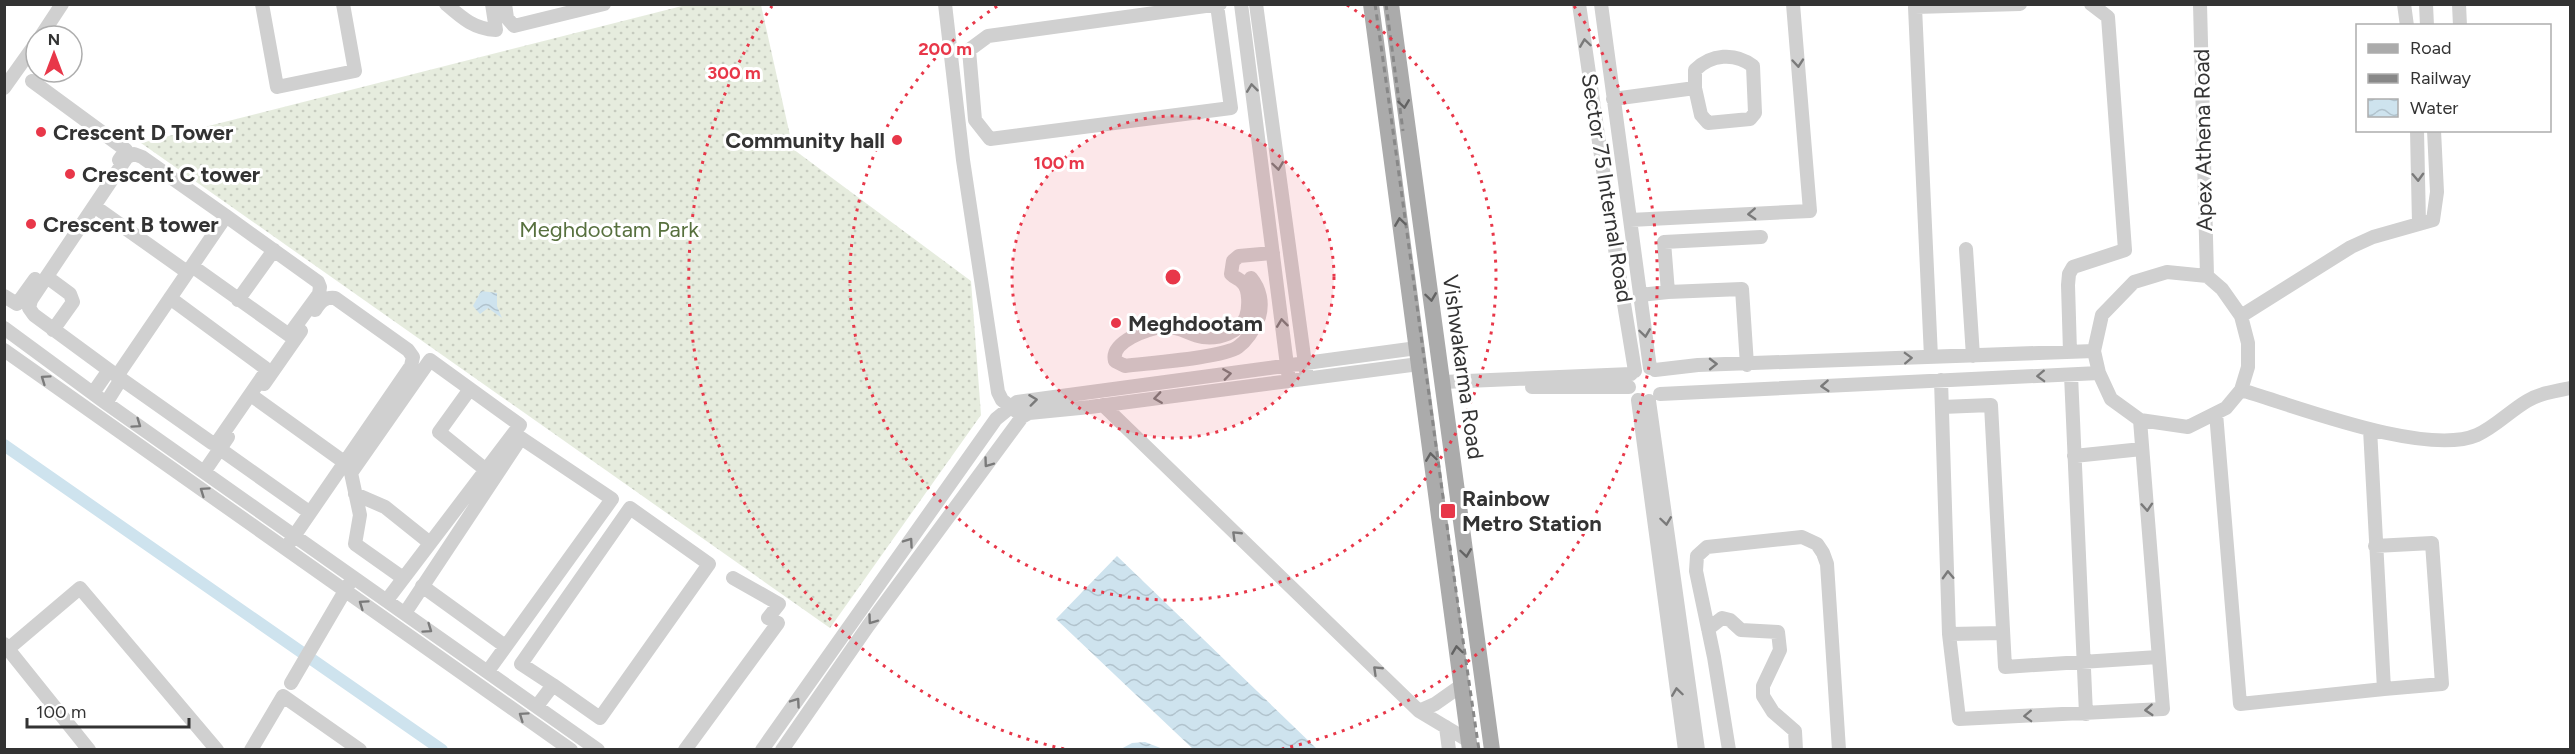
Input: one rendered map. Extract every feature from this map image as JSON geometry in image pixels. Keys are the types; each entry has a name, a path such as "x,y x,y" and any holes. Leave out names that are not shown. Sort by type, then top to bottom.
{"main road":[{"name":"Vishwakarma Road","path":"1371,4 1470,745"},
{"name":"Vishwakarma Road","path":"1374,28 1387,28 1392,13"},
{"name":"Vishwakarma Road","path":"1392,13 1492,750"},
{"path":"1380,67 1391,60 1399,63"}],"street":[{"path":"49,24 62,4"},
{"path":"261,4 277,87 355,71 343,4"},
{"path":"446,4 466,22 484,29 496,30 492,4"},
{"path":"504,4 507,18 514,26 604,4"},
{"path":"945,4 963,160 998,392 1009,407 1022,417"},
{"path":"1241,4 1289,381"},
{"path":"1256,4 1307,378"},
{"name":"Sector 75 Internal Road","path":"1580,4 1632,377"},
{"name":"Sector 75 Internal Road","path":"1600,4 1652,369 1663,384 1649,398"},
{"path":"1630,220 1810,211 1793,4"},
{"path":"1931,357 1915,7 2020,4"},
{"path":"2070,352 2069,274 2073,267 2125,250 2108,17 2091,4"},
{"name":"Apex Athena Road","path":"2200,4 2207,276"},
{"path":"2404,4 2407,24"},
{"path":"2426,4 2427,24"},
{"path":"2459,4 2460,24"},
{"path":"1218,5 1231,108 990,139 975,120 969,50 988,36 1218,5"},
{"path":"1715,57 1742,57 1753,66 1755,113 1750,119 1708,123 1701,115 1695,88 1695,70 1701,64 1715,57"},
{"path":"4,88 24,60"},
{"path":"4,323 126,150 36,84"},
{"path":"1613,99 1695,88"},
{"path":"1257,124 1272,122"},
{"path":"2416,132 2419,224"},
{"path":"2241,316 2351,247 2373,237 2433,220 2437,192 2434,132"},
{"path":"94,206 289,335 319,294 318,282 142,157 134,154 127,157 94,206 47,277 31,300 29,308 34,315 212,443 218,441 265,373 265,368 170,298"},
{"path":"106,403 116,375 226,216"},
{"path":"1668,292 1664,242 1761,237"},
{"path":"1966,249 1973,356"},
{"path":"238,300 274,250"},
{"path":"1273,253 1236,258 1231,265 1234,277 1249,278 1275,272"},
{"path":"1248,256 1255,266 1249,278 1245,287 1248,306 1240,326 1220,337 1203,337 1176,327 1150,330 1118,346 1114,355 1115,361 1125,366 1190,358 1238,347 1257,322 1261,303 1258,289 1249,278"},
{"path":"2167,272 2207,276 2222,289 2241,316 2247,343 2248,367 2241,390 2226,408 2188,428 2140,420 2111,399 2099,373 2094,351 2102,315 2134,282 2167,272"},
{"path":"47,277 70,294 73,302 53,330"},
{"path":"1640,295 1742,289 1747,365"},
{"path":"4,296 17,304"},
{"path":"204,472 321,301 327,297 335,298 408,350 413,357 411,366 285,548"},
{"path":"4,328 106,403 598,750"},
{"path":"1190,333 1187,343 1190,358"},
{"path":"4,350 571,750"},
{"path":"1444,386 1632,377 1652,369 1698,365 2094,351"},
{"path":"762,750 996,419 1017,402 1287,366 1418,356"},
{"path":"782,750 868,626 1022,417 1029,413 1289,381 1418,356"},
{"path":"387,600 520,425 430,360 351,473 360,515 354,544 403,578"},
{"path":"1861,360 1862,384"},
{"path":"1632,377 1632,395 1649,398 1862,384 2099,373"},
{"path":"93,393 116,375"},
{"path":"2071,375 2086,714"},
{"path":"1941,380 1949,634 1959,718 2163,709 2140,420"},
{"path":"2241,390 2370,429 2423,439 2460,439 2478,434 2527,401 2546,393 2571,388"},
{"path":"470,389 439,432 486,470"},
{"path":"255,398 344,462"},
{"path":"1649,398 1685,750"},
{"path":"1649,398 1698,750"},
{"path":"1103,405 1419,711 1470,745"},
{"path":"1942,407 1991,405 2005,667 2158,657"},
{"path":"2216,413 2240,704 2442,684 2432,543 2375,546"},
{"path":"2370,429 2384,689"},
{"path":"405,613 521,438 612,499 488,671"},
{"path":"220,449 309,512"},
{"path":"2074,456 2142,449"},
{"path":"355,494 385,507 430,543"},
{"path":"630,508 709,564 600,718 553,686 521,664 630,508"},
{"path":"1729,750 1696,572 1697,556 1707,547 1802,537 1817,544 1827,564 1839,750"},
{"path":"291,683 353,577"},
{"path":"685,750 778,623 768,618 779,604 733,578"},
{"path":"422,586 505,646"},
{"path":"89,750 6,646 80,588 217,750"},
{"path":"1708,629 1722,618 1730,620 1741,630 1778,632 1780,650 1763,686 1763,696 1773,712 1795,731 1796,750"},
{"path":"1949,634 2004,633"},
{"path":"1419,711 1435,704 1462,685"},
{"path":"537,706 553,686"},
{"path":"251,750 283,696 360,750"},
{"path":"554,718 570,697"},
{"path":"1446,727 1449,750"}],"green space":[{"name":"Meghdootam Park","path":"686,5 761,5 793,149 971,281 981,415 830,628 141,143"}],"water":[{"path":"481,291 497,293 497,306 502,318 488,308 480,314 473,306"},
{"path":"1117,556 1317,749 1193,749 1056,619"},
{"path":"1145,742 1163,749 1121,749 1132,743"}],"waterway":[{"path":"4,445 442,750"}],"railway":[{"path":"1375,4 1479,750"},
{"path":"1386,4 1403,131"}],"place":[{"name":"Crescent D Tower","path":"41,132"},
{"name":"Community hall","path":"897,140"},
{"name":"Crescent C tower","path":"70,174"},
{"name":"Crescent B tower","path":"31,224"},
{"name":"Meghdootam","path":"1116,323"},
{"name":"Rainbow Metro Station","path":"1448,511"}]}
